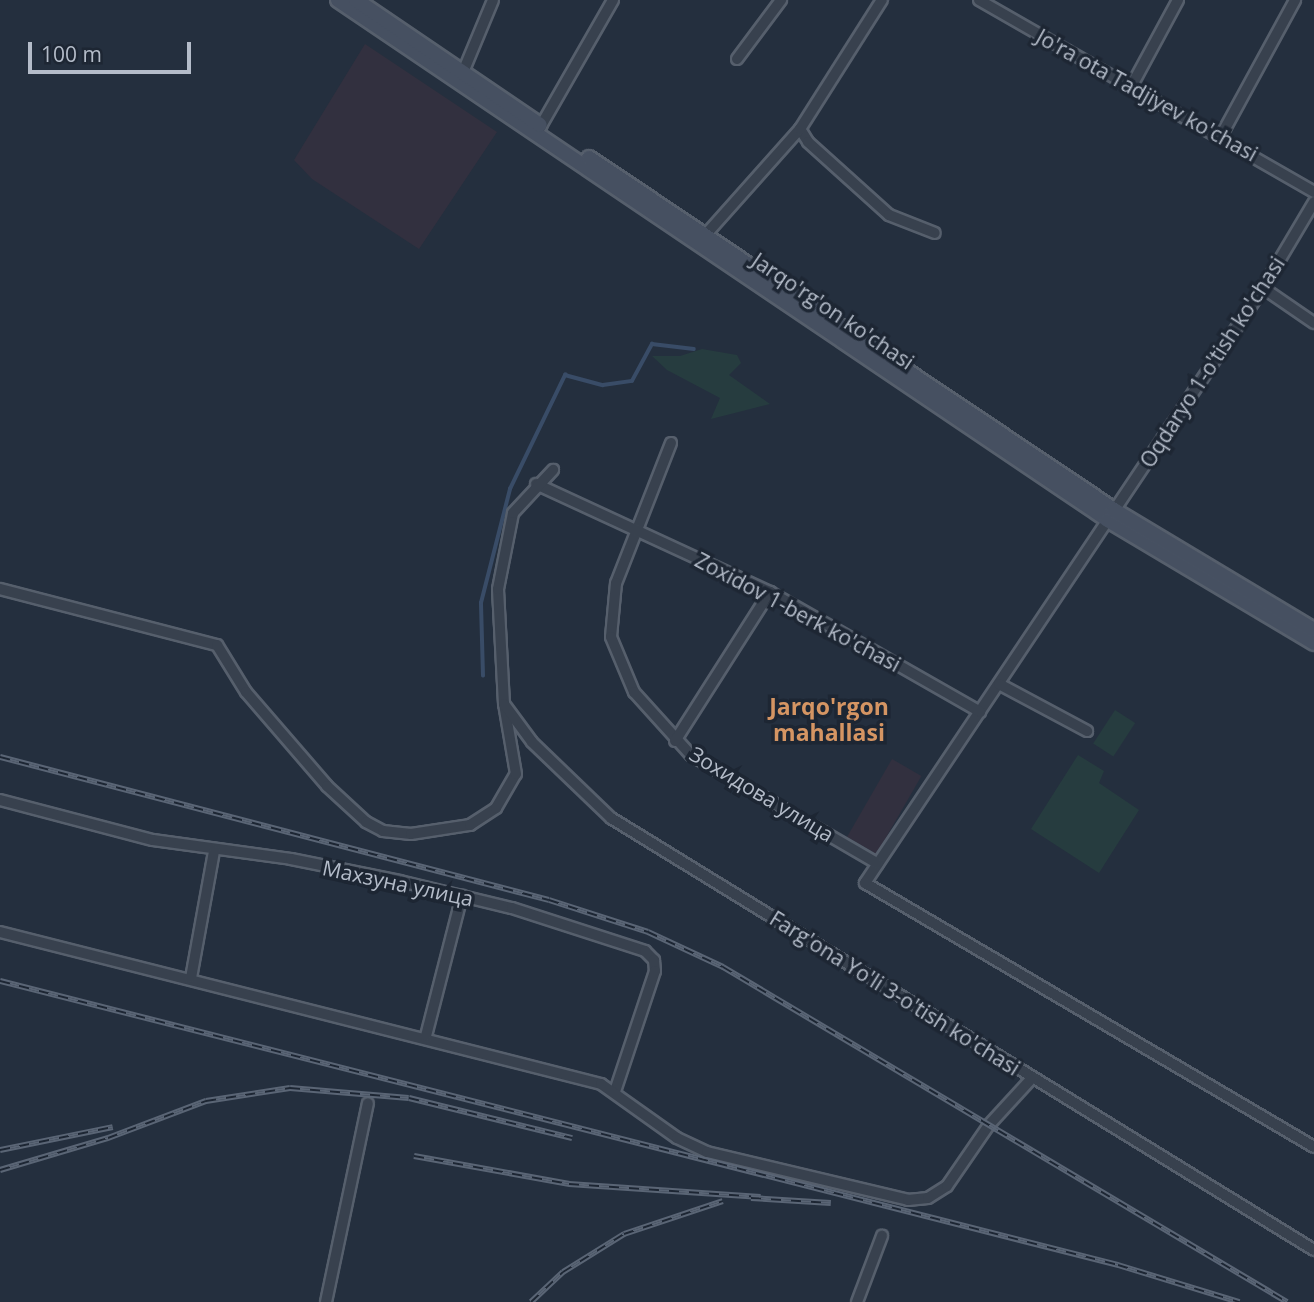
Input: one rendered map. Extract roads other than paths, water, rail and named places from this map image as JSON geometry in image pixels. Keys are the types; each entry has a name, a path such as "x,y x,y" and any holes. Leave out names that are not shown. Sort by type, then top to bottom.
{"main road":[{"name":"Jarqo'rg'on ko'chasi","path":"338,0 461,77"},
{"name":"Jarqo'rg'on ko'chasi","path":"356,0 461,77 701,241 1111,515 1314,643"},
{"name":"Jarqo'rg'on ko'chasi","path":"1111,515 1314,630"}],"street":[{"path":"461,77 493,0"},
{"path":"538,130 612,0"},
{"path":"737,59 781,0"},
{"path":"701,241 800,129 882,0"},
{"name":"Jo'ra ota Tadjiyev ko'chasi","path":"979,0 1221,135 1314,192"},
{"path":"1131,87 1178,0"},
{"path":"1221,135 1295,0"},
{"path":"800,129 808,142 889,215 935,233"},
{"name":"Oqdaryo 1-o'tish ko'chasi","path":"1111,515 1263,288 1314,202"},
{"path":"1263,288 1314,323"},
{"name":"Зохидова улица","path":"671,443 616,583 611,636 634,692 675,741 878,864"},
{"path":"0,589 218,645 246,692 350,810 383,831 411,834 470,825 496,808 516,774 504,704 498,589 513,513 536,484 553,470"},
{"name":"Zoxidov 1-berk ko'chasi","path":"536,484 770,592 980,712"},
{"path":"1111,515 865,883 1314,1147"},
{"path":"675,741 770,592"},
{"path":"999,684 1087,731"},
{"name":"Farg'ona Yo'li 3-o'tish ko'chasi","path":"504,704 532,742 611,818 1314,1250"},
{"name":"Махзуна улица","path":"0,800 153,841 291,859 462,896 621,944 652,958 654,971 615,1091"},
{"path":"191,978 214,851"},
{"path":"426,1036 462,896"},
{"path":"0,932 426,1036 615,1091 677,1138 707,1152 828,1184 913,1201 947,1186 989,1125 1032,1078"},
{"path":"326,1302 368,1103"},
{"path":"857,1302 882,1236"}],"waterway":[{"path":"483,676 481,603 510,489 565,375 603,385 632,381 652,344 694,349"}],"railway":[{"path":"0,757 549,900 648,932 723,967 1287,1302"},
{"path":"0,981 1118,1265 1239,1302"},
{"path":"0,1170 108,1138 206,1101 290,1088 409,1098 572,1138"},
{"path":"0,1150 113,1127"},
{"path":"414,1156 569,1184 761,1197"},
{"path":"751,1198 831,1203"},
{"path":"531,1302 563,1272 624,1234 723,1201"}],"district":[{"name":"Jarqo'rgon mahallasi","path":"829,719"}]}
